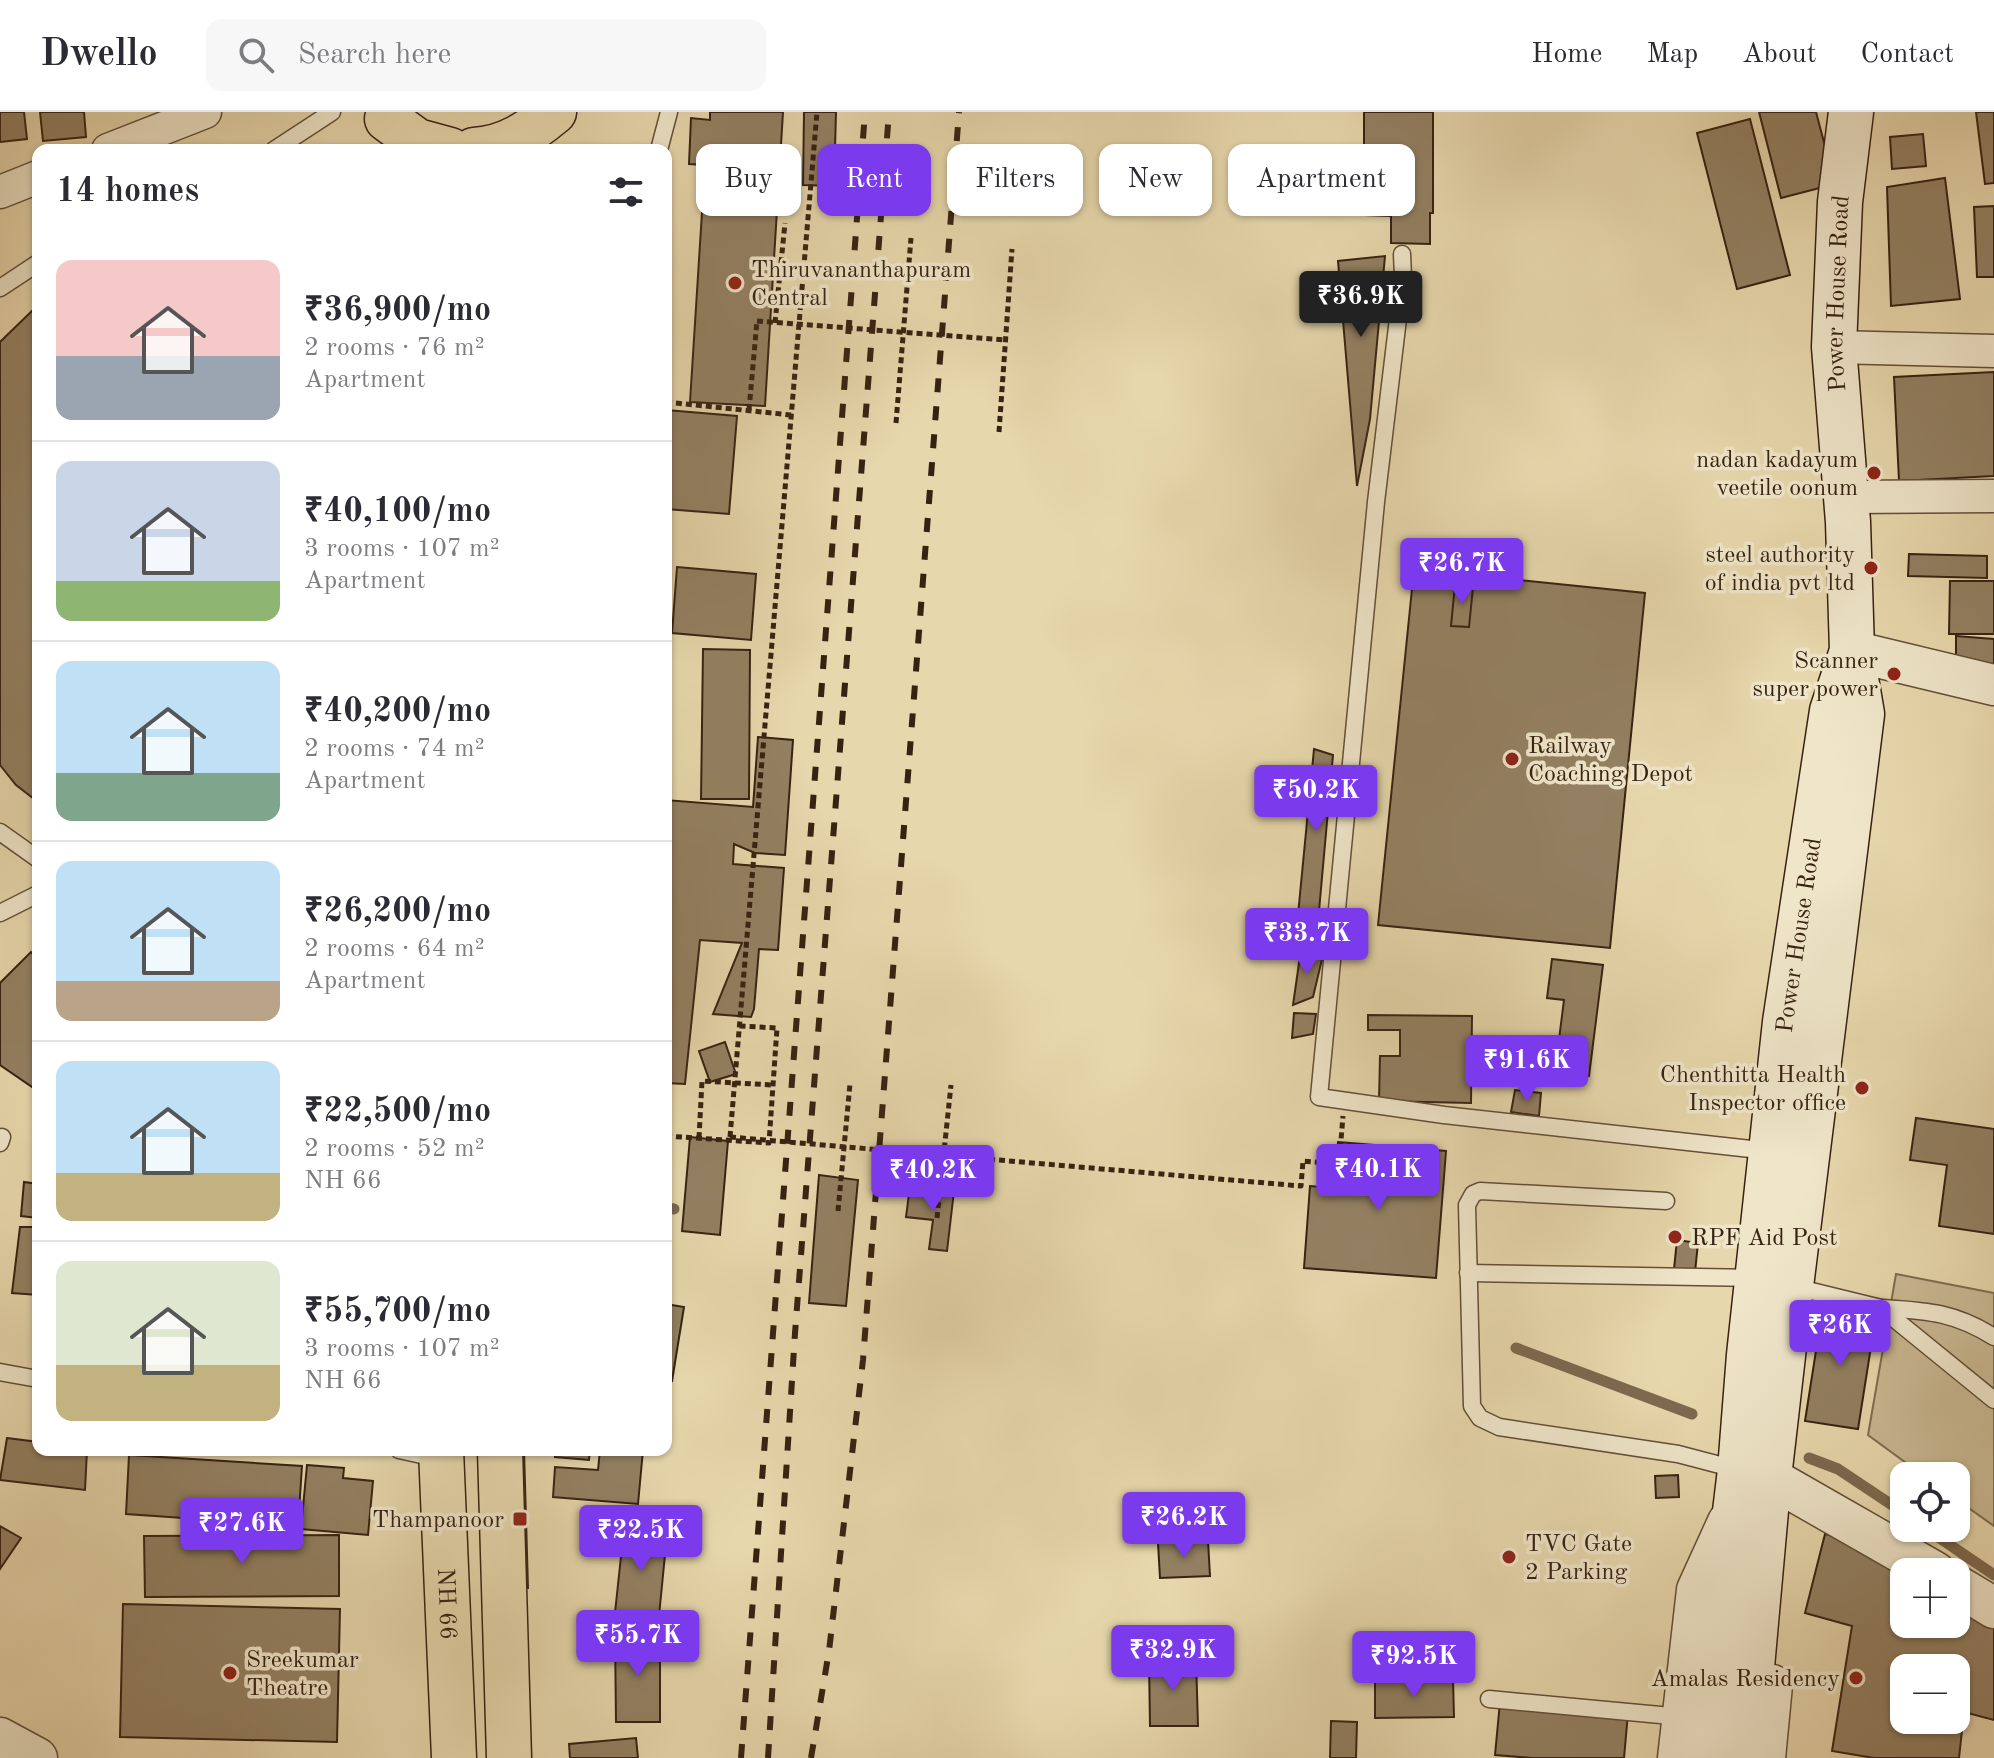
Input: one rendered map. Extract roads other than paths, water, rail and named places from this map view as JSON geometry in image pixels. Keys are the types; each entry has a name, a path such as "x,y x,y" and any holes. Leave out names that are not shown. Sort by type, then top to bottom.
{"main road":[{"path":"504,144 526,136 554,112"},
{"path":"557,144 566,112"},
{"name":"Power House Road","path":"1722,1758 1709,1729 1753,1490 1774,1282 1771,1152 1785,1022 1832,711 1852,651 1846,497 1834,347 1840,202 1851,112"},
{"path":"394,127 428,144"},
{"path":"1774,1282 1862,714 1852,651"},
{"name":"NH 66","path":"441,1456 454,1758"},
{"path":"500,1456 509,1758"}],"street":[{"path":"123,144 205,112"},
{"path":"0,192 32,179"},
{"path":"1834,347 1994,351"},
{"path":"1846,497 1994,496"},
{"path":"1852,651 1994,685"},
{"path":"1753,1490 1904,1558"},
{"path":"1678,1758 1697,1590 1753,1490"},
{"path":"1753,1490 1777,1577 1765,1758"},
{"path":"1970,1593 1994,1608"}],"lane":[{"path":"283,144 332,112"},
{"path":"661,144 669,112"},
{"path":"1402,254 1403,277 1376,502 1319,1097 1473,1119 1771,1152"},
{"path":"0,288 32,267"},
{"path":"0,832 32,855"},
{"path":"0,913 32,897"},
{"path":"1666,1201 1480,1191 1473,1194 1467,1205 1472,1406 1480,1418 1499,1427 1678,1454 1753,1490"},
{"path":"1468,1273 1774,1282 1881,1308 1936,1311 1972,1323 1994,1337"},
{"path":"1881,1308 1994,1400"},
{"path":"0,1372 32,1378"},
{"path":"1489,1699 1682,1717"}],"waterway":[{"path":"1516,1348 1692,1414"},
{"path":"1809,1458 1838,1469 1890,1504"},
{"path":"1946,1542 1994,1575"}],"railway":[{"path":"741,1758 865,112"},
{"path":"768,1758 795,1333 889,112"},
{"path":"811,1758 829,1651 863,1360 959,112"}],"place":[{"name":"Thiruvananthapuram Central","path":"735,283"},
{"name":"nadan kadayum veetile oonum","path":"1874,473"},
{"name":"steel authority of india pvt ltd","path":"1871,568"},
{"name":"Scanner super power","path":"1894,674"},
{"name":"Railway Coaching Depot","path":"1512,759"},
{"name":"Chenthitta Health Inspector office","path":"1862,1088"},
{"name":"RPF Aid Post","path":"1675,1237"},
{"name":"Thampanoor","path":"520,1519"},
{"name":"TVC Gate 2 Parking","path":"1509,1557"},
{"name":"Sreekumar Theatre","path":"230,1673"},
{"name":"Amalas Residency","path":"1856,1678"}]}
